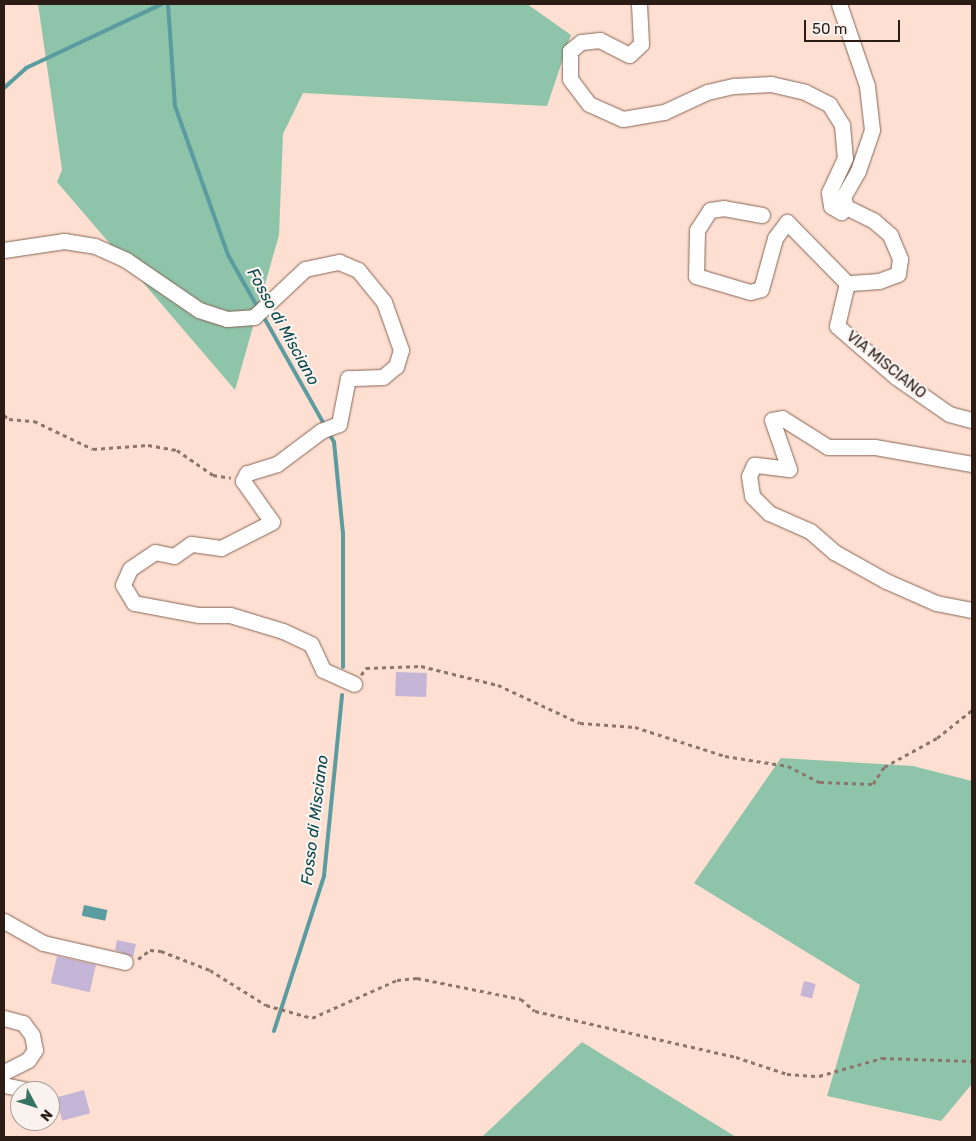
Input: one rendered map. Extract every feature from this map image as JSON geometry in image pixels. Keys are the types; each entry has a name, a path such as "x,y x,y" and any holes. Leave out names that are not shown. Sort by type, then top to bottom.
{"street":[{"path":"640,4 641,44 629,55 600,40 581,42 570,51 570,80 589,104 623,119 664,112 707,92 734,86 771,84 805,92 829,104 842,125 845,158 829,193 832,206 841,212 846,207"},
{"path":"762,215 724,208 710,210 697,230 696,276 750,292 762,289 775,238 787,222 847,283 879,281 898,274 900,259 890,235 873,220 846,207 843,197 858,172 872,130 867,86 839,4"},
{"path":"4,250 64,241 95,246 126,260 200,310 227,319 254,317 305,269 339,262 358,270 384,302 401,350 396,366 383,377 348,378 339,424 321,431 277,464 247,472 243,480 272,522 221,548 191,544 174,556 154,552 130,569 123,585 134,604 199,615 230,615 284,632 311,644 323,670 354,684"},
{"name":"VIA MISCIANO","path":"847,283 837,326 896,377 949,414 972,420"},
{"path":"972,464 875,447 828,447 782,418 772,420 789,469 754,465 748,476 752,496 769,514 810,531 834,552 886,580 936,603 972,610"},
{"path":"4,921 43,944 125,962"},
{"path":"4,1018 23,1024 32,1035 35,1050 28,1060 4,1072"}],"path":[{"path":"4,415 10,419 34,421 93,449 148,445 177,450 213,475 243,480"},
{"path":"354,684 366,668 421,666 498,685 580,723 635,727 725,756 788,766 820,782 873,784 884,767 937,738 972,710"},
{"path":"125,962 137,960 150,950 161,951 210,970 266,1006 312,1018 397,980 417,978 521,999 534,1011 736,1057 787,1074 819,1076 882,1058 972,1061"}],"green space":[{"path":"38,4 527,4 571,35 547,106 303,93 283,134 279,235 235,390 57,182 62,170"},
{"path":"781,758 913,766 972,781 972,1084 941,1121 827,1096 860,985 694,883"},
{"path":"582,1042 736,1137 482,1137"}],"water":[{"path":"84,905 107,910 105,921 82,916"}],"building":[{"path":"396,672 427,673 426,697 395,696"},
{"path":"117,940 136,944 133,957 115,950"},
{"path":"57,956 96,965 90,992 51,983"},
{"path":"804,981 816,984 812,998 800,996"},
{"path":"84,1090 90,1113 62,1121 60,1096"}],"waterway":[{"path":"4,88 26,68 162,4"},
{"name":"Fosso di Misciano","path":"168,4 175,106 228,255 258,308"},
{"name":"Fosso di Misciano","path":"262,314 325,426"},
{"name":"Fosso di Misciano","path":"328,432 334,442 343,534 343,667"},
{"name":"Fosso di Misciano","path":"274,1031 324,876 342,695"}]}
